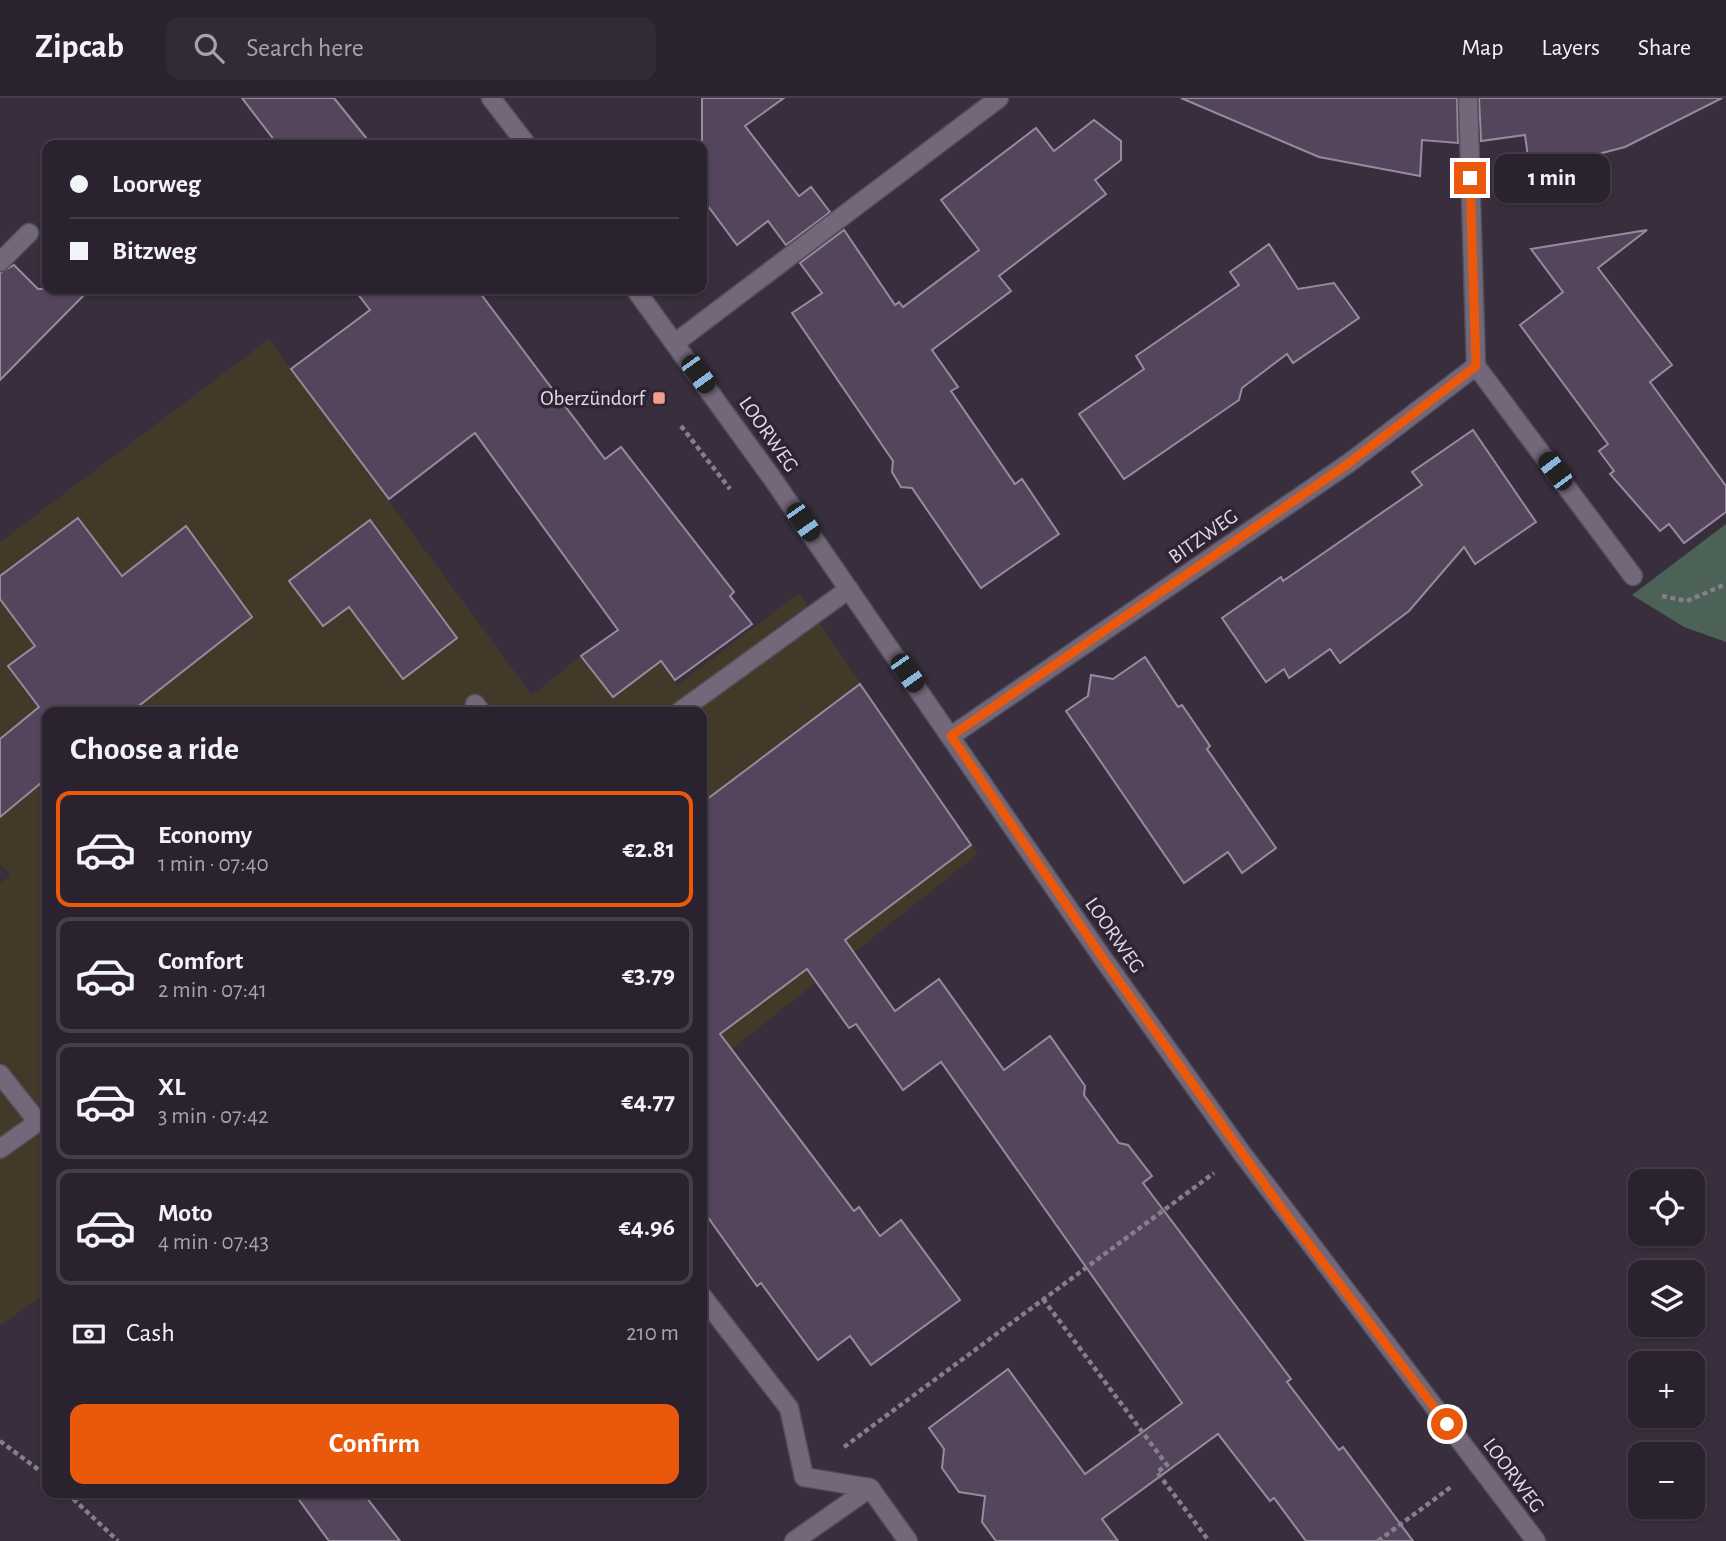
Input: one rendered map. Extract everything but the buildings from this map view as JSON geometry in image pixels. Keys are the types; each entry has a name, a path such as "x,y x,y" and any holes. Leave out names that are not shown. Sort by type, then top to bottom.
{"street":[{"path":"491,98 523,140"},
{"path":"675,343 999,98"},
{"path":"1468,98 1476,366 1633,576"},
{"path":"0,262 29,233"},
{"name":"LOORWEG","path":"639,294 849,589 1241,1152 1536,1541"},
{"name":"BITZWEG","path":"951,736 1349,463 1476,366"},
{"path":"686,707 849,589"},
{"path":"0,1074 38,1122 0,1149"},
{"path":"707,1302 789,1408 804,1476 870,1488 908,1541"},
{"path":"794,1541 870,1488"}],"path":[{"path":"681,426 732,491"},
{"path":"1633,576 1656,595 1687,601 1726,584"},
{"path":"804,1476 1241,1152"},
{"path":"1044,1299 1167,1465 1157,1472 1209,1541"},
{"path":"0,1441 42,1472"},
{"path":"1378,1541 1479,1465"},
{"path":"72,1498 118,1541"}],"shaded area":[{"path":"269,339 532,695 581,656 613,697 661,661 677,685 799,593 978,854 707,1069 707,707 42,707 42,1296 0,1326 0,883 11,875 0,864 0,542"}],"green space":[{"path":"1726,524 1726,642 1684,627 1632,595"}],"place":[{"name":"Oberzündorf","path":"659,398"}],"route":[{"path":"1447,1424 1288,1217 1104,960 951,736 1349,463 1476,366 1470,178"}]}
